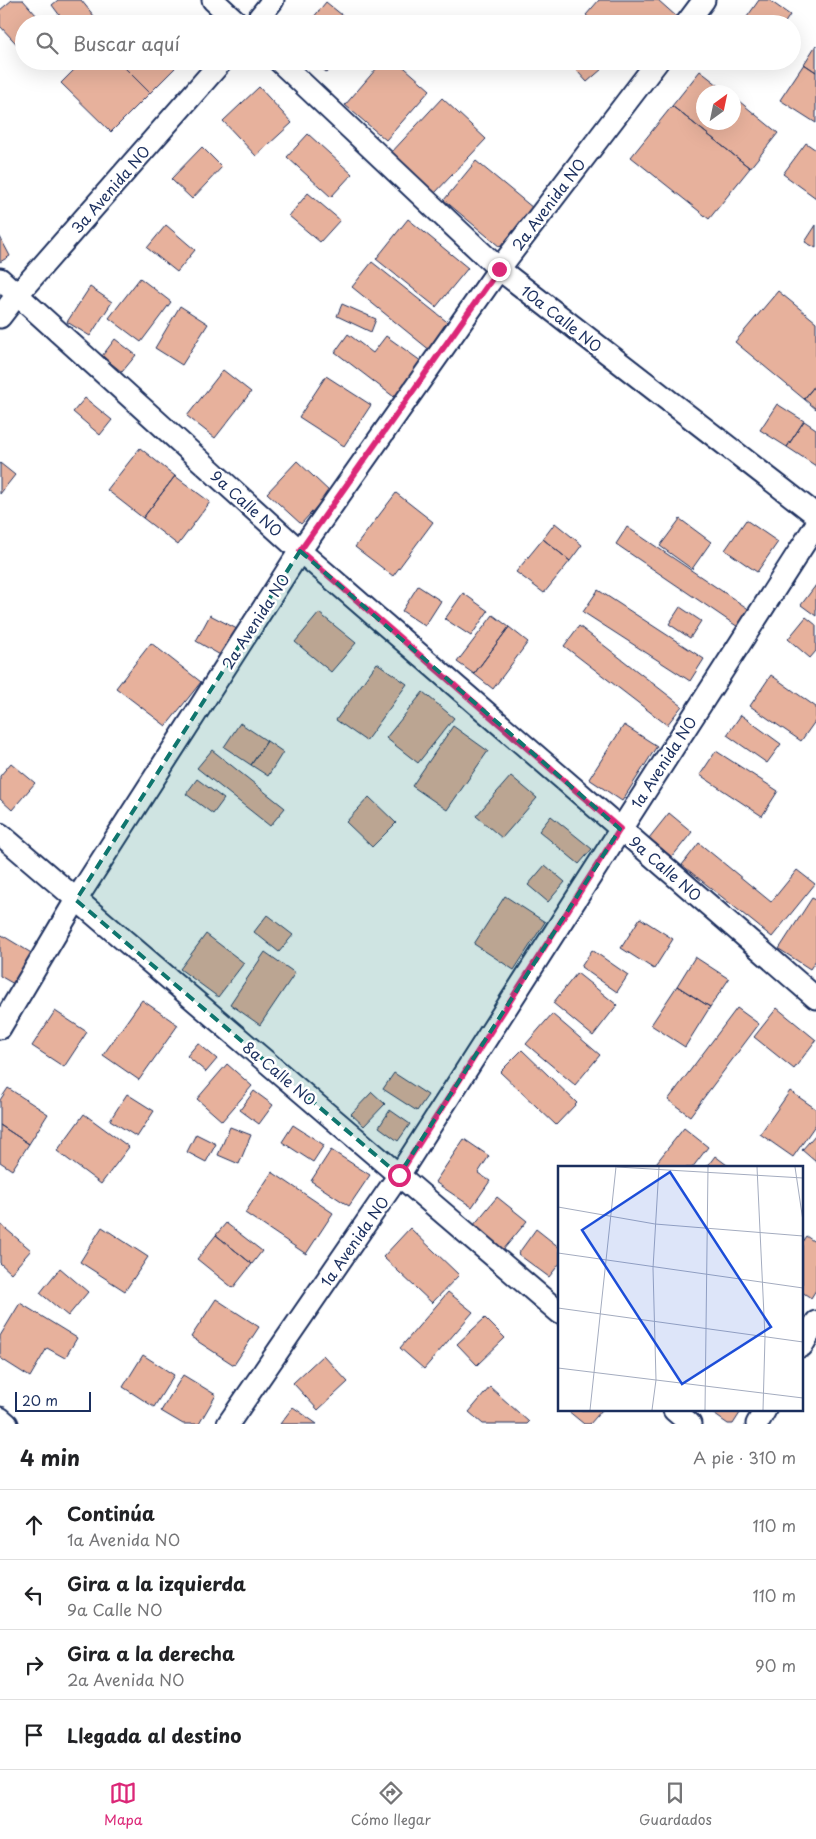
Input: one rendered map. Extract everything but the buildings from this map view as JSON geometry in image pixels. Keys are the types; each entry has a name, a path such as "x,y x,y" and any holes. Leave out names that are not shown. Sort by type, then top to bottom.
{"street":[{"path":"213,0 229,15"},
{"path":"262,15 274,0"},
{"path":"693,15 704,0"},
{"name":"3a Avenida NO","path":"0,317 17,295 214,70"},
{"name":"10a Calle NO","path":"289,70 499,269 816,515"},
{"name":"2a Avenida NO","path":"0,1028 76,900 300,551 499,269 651,70"},
{"name":"9a Calle NO","path":"0,279 300,551 816,998"},
{"name":"1a Avenida NO","path":"228,1424 399,1175 816,525"},
{"name":"8a Calle NO","path":"0,834 558,1310"},
{"path":"804,1343 816,1322"},
{"path":"676,1412 690,1424"},
{"path":"758,1424 764,1412"},
{"path":"0,1418 7,1424"}],"highlighted area":[{"path":"300,551 620,829 399,1175 76,900"}],"route":[{"path":"399,1175 620,829 300,551 499,269"}]}
